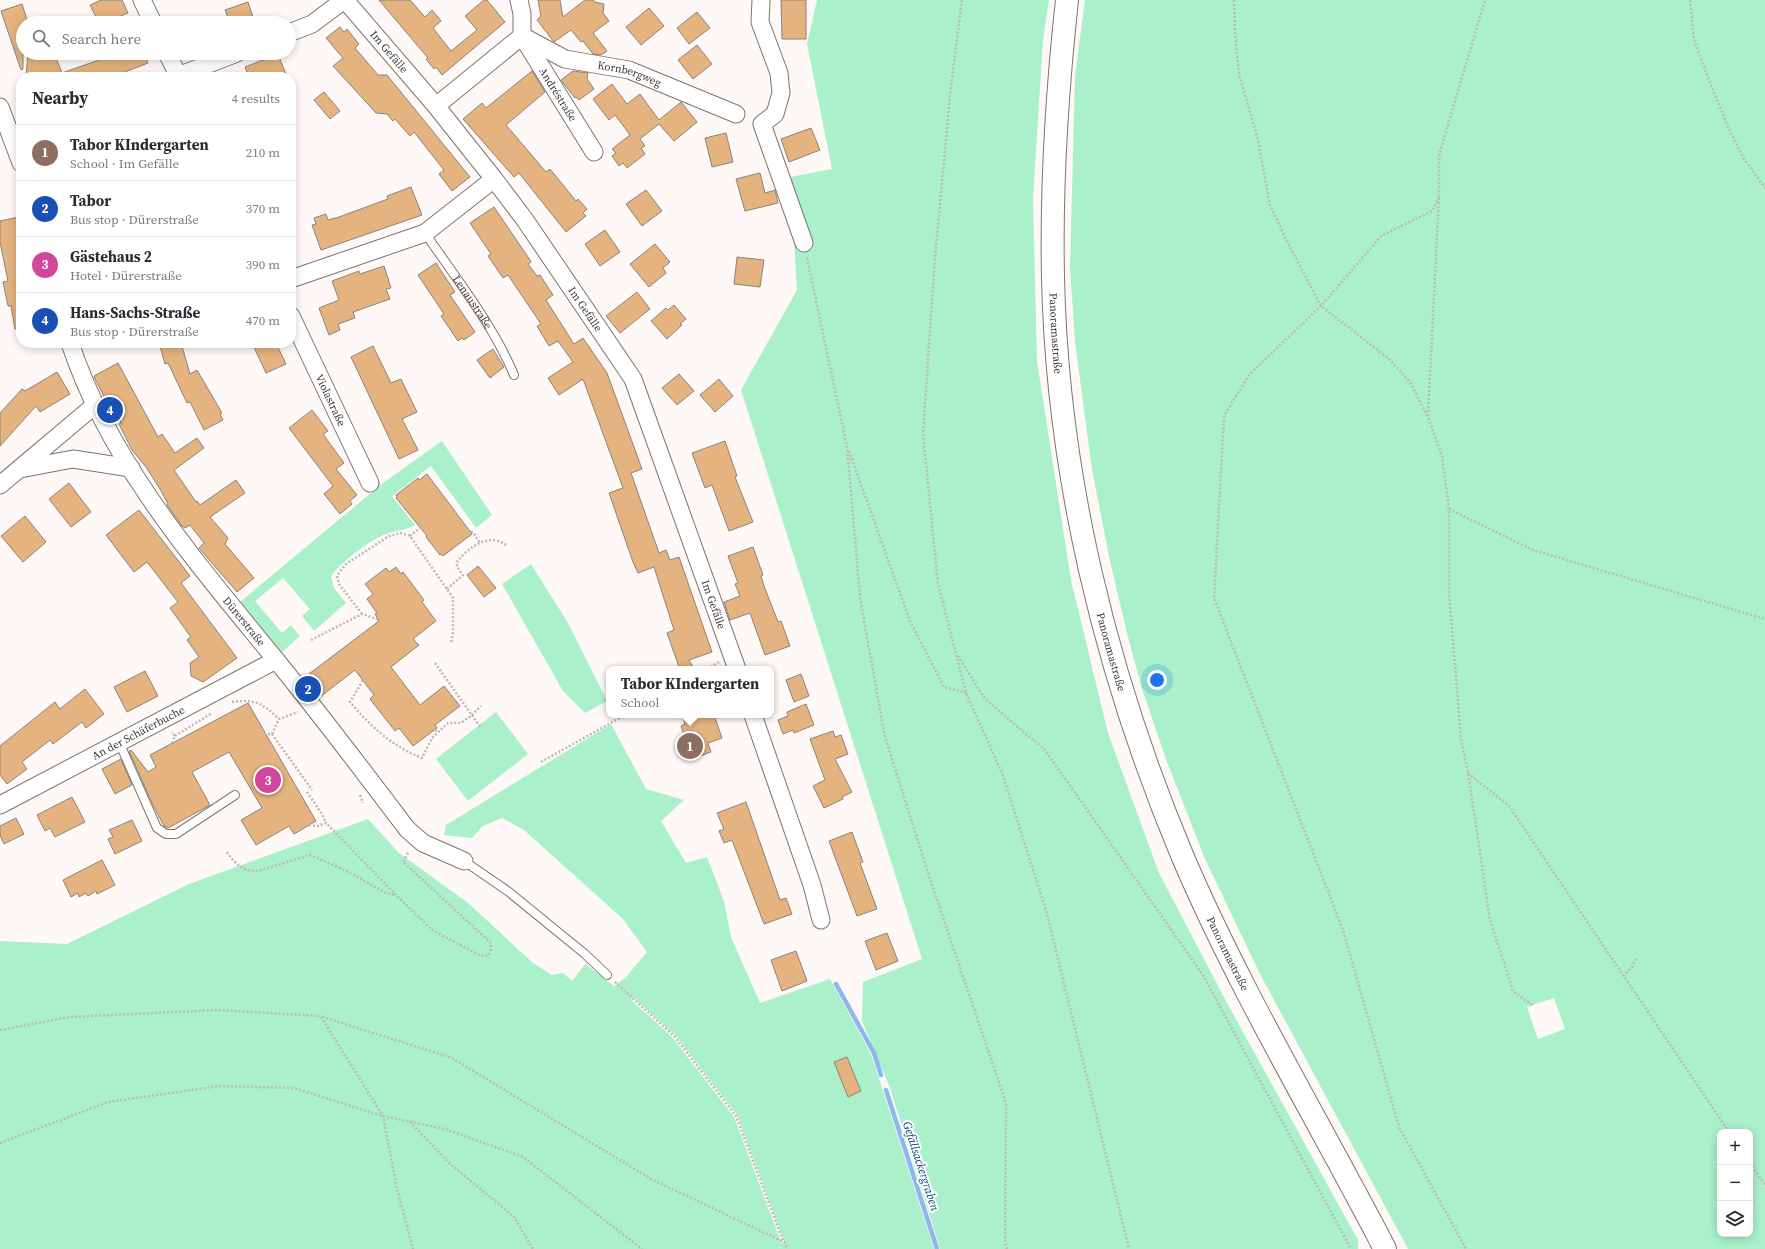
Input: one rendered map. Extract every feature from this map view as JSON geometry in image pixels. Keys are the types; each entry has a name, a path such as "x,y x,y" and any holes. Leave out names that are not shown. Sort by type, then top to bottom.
{"main road":[{"name":"Panoramastraße","path":"1067,0 1059,79 1053,183 1053,279 1057,357 1070,462 1081,527 1112,656 1131,722 1182,856 1246,990 1385,1249"}],"street":[{"path":"142,0 150,16"},
{"path":"296,30 312,24 344,0"},
{"name":"Im Gefälle","path":"344,0 436,106 494,179 525,220 633,379 736,666"},
{"path":"436,106 522,36 522,14 519,0"},
{"path":"761,0 760,22 779,73 781,93 776,114 762,124 804,243"},
{"name":"Kornbergweg","path":"522,36 565,59 629,70 736,114"},
{"name":"Andréstraße","path":"522,36 594,152"},
{"path":"170,60 176,72"},
{"path":"188,72 219,60"},
{"path":"0,107 16,150"},
{"path":"296,277 425,233 494,179"},
{"name":"Violastraße","path":"296,327 370,483"},
{"name":"Dürerstraße","path":"75,348 95,405 131,468 181,543 326,722 407,829 423,843 464,861"},
{"path":"0,485 95,405"},
{"path":"20,469 73,459 131,468"},
{"name":"An der Schäferbuche","path":"0,805 276,660"},
{"path":"755,718 812,885 821,920"}],"lane":[{"name":"Lenaustraße","path":"425,233 495,337 506,355 514,374"},
{"path":"119,742 157,828 166,834 176,834 235,795"},
{"path":"464,861 516,897 585,954 607,975"}],"path":[{"path":"962,0 951,86 935,258 923,433 938,584 966,693 1002,774 1046,910 1129,1249"},
{"path":"1234,0 1235,33 1239,74 1258,140 1270,205 1321,306 1388,358 1410,382 1428,417 1442,456 1448,509 1449,594 1461,740 1468,772 1490,920 1513,991 1532,1005"},
{"path":"1428,417 1439,197 1439,155 1485,0"},
{"path":"1690,0 1694,39 1708,78 1729,129 1744,159 1765,188"},
{"path":"1439,197 1432,211 1381,236 1321,306 1249,375 1224,416 1214,598 1343,930 1399,1127 1466,1249"},
{"path":"804,243 847,446 860,598 885,737 933,888 1006,1103 1005,1243 1007,1249"},
{"path":"847,446 910,621 944,687 966,693"},
{"path":"1448,509 1533,550 1765,619"},
{"path":"410,536 421,527"},
{"path":"471,532 480,542"},
{"path":"379,620 362,614 338,584 337,576 346,564 389,536 401,533 410,536 453,598 453,632 451,643"},
{"path":"447,589 463,575 457,567 457,562 480,542 497,540 506,545"},
{"path":"311,640 362,614"},
{"path":"956,654 985,699 1045,750 1203,975 1351,1249"},
{"path":"435,663 481,728"},
{"path":"365,677 350,702 365,721 383,735 408,752 422,758 429,743 448,723 461,722 472,715 481,706"},
{"path":"229,703 246,700 264,705 279,719"},
{"path":"175,736 217,710"},
{"path":"272,734 279,719 302,711"},
{"path":"541,762 620,718"},
{"path":"264,734 272,734"},
{"path":"272,734 312,790"},
{"path":"1468,772 1509,806 1727,1129"},
{"path":"307,792 322,814 326,823 432,930 479,955 484,956 490,953 491,943 403,862 409,851"},
{"path":"310,825 318,826 326,823"},
{"path":"227,852 233,862 251,872 310,855 345,870 386,893 396,895"},
{"path":"1623,976 1632,967 1637,957"},
{"path":"607,975 674,1036 736,1116 787,1249"},
{"path":"0,1030 70,1017 210,1010 320,1016 452,1058 650,1180 784,1242"},
{"path":"320,1016 383,1116 397,1189 413,1249"},
{"path":"0,1143 108,1102 219,1086 294,1088 383,1116 445,1129 523,1157 642,1249"},
{"path":"410,1122 448,1162 514,1216 533,1249"},
{"path":"1751,1165 1765,1184"}],"green space":[{"path":"817,0 1049,0 1043,40 1033,199 1037,361 1071,580 1108,733 1159,873 1227,1003 1358,1240 1358,1249 940,1249 890,1088 862,1021 863,982 922,959 741,390 797,290 790,177 832,169 807,44"},
{"path":"1085,0 1765,0 1765,1249 1408,1249 1260,974 1205,859 1166,759 1142,689 1127,633 1110,561 1092,470 1075,342 1070,268 1075,75","holes":["1554,998 1565,1029 1538,1039 1527,1007"]},
{"path":"442,441 492,515 476,528 431,466 392,496 415,525 387,533 377,538 355,553 335,571 331,576 334,588 346,603 314,631 302,616 310,609 283,578 255,601 282,633 291,625 300,636 282,652 240,602 383,483"},
{"path":"531,564 568,623 606,702 585,713 563,691 502,584"},
{"path":"496,712 528,754 468,801 436,759"},
{"path":"611,724 646,789 684,800 661,821 686,863 707,857 724,901 731,937 760,1003 830,979 871,1054 934,1249 0,1249 0,941 67,944 189,884 368,819 399,853 467,902 533,963 552,975 563,973 572,981 585,964 614,986 625,978 647,952 623,919 524,830 502,818 483,826 472,838 444,835 446,825","holes":["633,997 675,1035 737,1115 785,1243 782,1244 734,1117 672,1037 631,1000"]}],"building":[{"path":"101,0 122,0 128,13 121,16 96,16 90,5"},
{"path":"379,0 410,0 425,17 432,10 441,21 433,28 451,51 477,30 465,16 484,0 487,0 505,22 442,75 436,67 434,69 426,59 428,58"},
{"path":"538,0 560,0 563,17 585,0 593,0 604,4 603,13 609,21 593,33 607,51 601,55 593,54 583,41 581,42 571,30 554,42 537,20 541,16"},
{"path":"781,0 806,0 806,39 782,39"},
{"path":"248,2 253,16 227,16 225,10"},
{"path":"22,4 26,16 16,16 16,55 1,11"},
{"path":"649,8 664,26 641,45 626,27"},
{"path":"697,12 710,28 689,44 677,28"},
{"path":"340,27 344,32 347,29 359,44 355,48 378,75 387,75 470,177 452,191 439,174 444,170 414,132 410,136 395,119 393,121 387,114 376,113 333,66 343,58 326,38"},
{"path":"697,45 712,64 693,79 678,60"},
{"path":"18,60 23,60 23,69 21,70"},
{"path":"27,60 57,60 62,72 26,72"},
{"path":"99,60 147,60 148,63 125,72 65,72"},
{"path":"263,60 280,60 285,72 247,72 245,67"},
{"path":"532,71 545,92 506,125 546,172 550,169 576,201 578,199 587,209 583,213 586,216 566,232 519,173 514,177 463,119 482,103 486,108"},
{"path":"573,71 588,73 587,79 594,89 579,100 576,97 575,98 561,80"},
{"path":"612,84 627,104 640,94 659,120 681,102 697,122 674,141 659,124 640,139 645,146 641,148 645,154 627,168 623,163 619,166 612,156 616,153 612,149 630,135 615,115 609,120 593,99"},
{"path":"324,92 340,111 330,119 314,100"},
{"path":"811,128 820,150 789,162 781,139"},
{"path":"726,133 733,162 712,167 705,138"},
{"path":"760,173 765,193 775,190 778,203 745,211 736,179"},
{"path":"411,187 422,215 321,250 312,225 316,224 314,218 326,214 328,220 339,217 388,199 387,196"},
{"path":"646,190 662,211 642,226 626,204"},
{"path":"494,207 530,260 531,262 528,264 537,276 540,275 553,295 546,300 574,344 583,338 607,373 642,469 631,473 659,553 666,550 670,560 679,557 712,652 689,660 692,666 679,666 678,664 667,633 674,630 654,567 638,573 633,562 609,493 623,488 583,379 559,395 548,378 573,362 558,341 549,346 537,326 541,324 508,275 503,278 488,256 491,254 470,223"},
{"path":"16,218 15,329 11,306 8,306 3,282 8,281 0,242 0,221"},
{"path":"605,230 620,252 600,266 585,244"},
{"path":"655,244 670,262 663,268 666,273 649,287 630,264"},
{"path":"737,257 764,260 760,287 734,284"},
{"path":"436,263 455,292 450,295 475,332 464,340 462,338 458,341 441,316 444,314 418,275"},
{"path":"384,266 391,288 386,289 390,299 353,312 355,318 338,324 340,330 329,335 319,308 339,300 332,281 359,271 360,274"},
{"path":"637,292 650,309 620,333 606,316"},
{"path":"674,305 686,319 680,324 682,325 667,339 651,321 666,308 668,310"},
{"path":"373,346 391,383 401,379 417,412 402,419 418,450 399,459 351,357"},
{"path":"160,348 182,348 190,374 197,370 222,413 220,414 223,420 204,430 190,402 187,403 168,363 165,364"},
{"path":"254,348 278,348 286,364 266,373"},
{"path":"493,349 504,367 490,378 477,360"},
{"path":"118,363 158,437 162,434 175,453 197,438 204,448 174,470 196,502 197,501 200,505 236,480 245,493 210,517 228,538 225,544 254,578 237,592 199,548 204,543 190,525 185,528 182,526 167,505 168,504 160,489 146,467 132,450 119,424 121,423 110,400 107,402 95,379 94,376"},
{"path":"57,372 70,394 40,412 36,406 0,446 0,413 22,389 25,391"},
{"path":"679,374 694,391 677,405 662,388"},
{"path":"719,379 733,396 715,412 700,395"},
{"path":"312,410 328,431 323,434 344,463 336,469 357,495 350,501 352,504 340,514 324,494 333,486 289,428"},
{"path":"725,441 737,476 735,477 753,522 729,531 712,485 705,488 692,453"},
{"path":"427,474 472,534 443,556 441,554 440,555 426,537 427,536 396,498 396,495 418,478 419,480"},
{"path":"69,483 91,512 71,527 49,499"},
{"path":"139,510 190,576 181,583 237,658 203,682 191,676 190,663 199,657 187,640 191,637 170,608 178,602 147,562 134,572 106,535"},
{"path":"25,516 46,542 23,562 1,536"},
{"path":"753,547 763,575 761,576 764,586 778,622 781,621 790,646 765,655 750,613 730,620 724,602 740,596 735,584 738,583 728,556"},
{"path":"478,566 496,588 484,597 467,575"},
{"path":"396,567 401,574 403,572 424,600 422,602 436,621 413,639 419,645 391,667 420,705 444,686 460,706 435,725 437,728 413,746 399,728 395,731 370,699 374,695 355,670 320,697 305,677 379,621 375,614 377,613 367,599 373,594 365,584 386,568 389,572"},
{"path":"145,671 158,696 127,712 114,687"},
{"path":"801,674 809,696 794,702 786,680"},
{"path":"85,689 104,714 86,728 82,722 53,744 50,740 22,762 27,769 7,784 0,775 0,746 55,702 60,709"},
{"path":"248,703 316,821 294,834 289,826 256,845 241,820 262,808 229,752 192,772 210,805 168,828 164,826 129,751 131,750 148,772 156,767 150,755"},
{"path":"806,704 814,725 794,733 793,730 783,734 778,720 788,716 787,712"},
{"path":"683,718 715,718 722,738 708,743 711,752 692,759 681,726 685,724"},
{"path":"833,731 835,737 841,735 848,754 835,759 852,792 842,797 843,799 824,808 813,786 825,780 810,739"},
{"path":"121,759 132,785 115,794 102,769"},
{"path":"72,797 85,822 55,837 50,828 45,831 37,815"},
{"path":"746,802 780,900 786,898 792,914 764,924 732,840 724,843 719,831 724,829 717,813"},
{"path":"16,818 24,834 4,844 0,835 0,826"},
{"path":"132,820 142,841 115,854 108,839 113,837 109,830"},
{"path":"852,832 863,862 860,863 877,909 857,916 829,841"},
{"path":"102,860 115,885 97,894 96,891 88,896 86,893 79,897 78,893 71,897 63,880"},
{"path":"887,933 898,961 876,970 865,941"},
{"path":"796,951 807,981 782,991 771,960"},
{"path":"847,1057 861,1091 848,1097 834,1062"}],"waterway":[{"name":"Gefällsackergraben","path":"836,984 874,1053 881,1075"},
{"name":"Gefällsackergraben","path":"886,1090 937,1249"}],"place":[{"name":"Hans-Sachs-Straße","path":"110,410"},
{"name":"Tabor","path":"308,689"},
{"name":"Tabor KIndergarten","path":"690,746"},
{"name":"Gästehaus 2","path":"268,780"}]}
